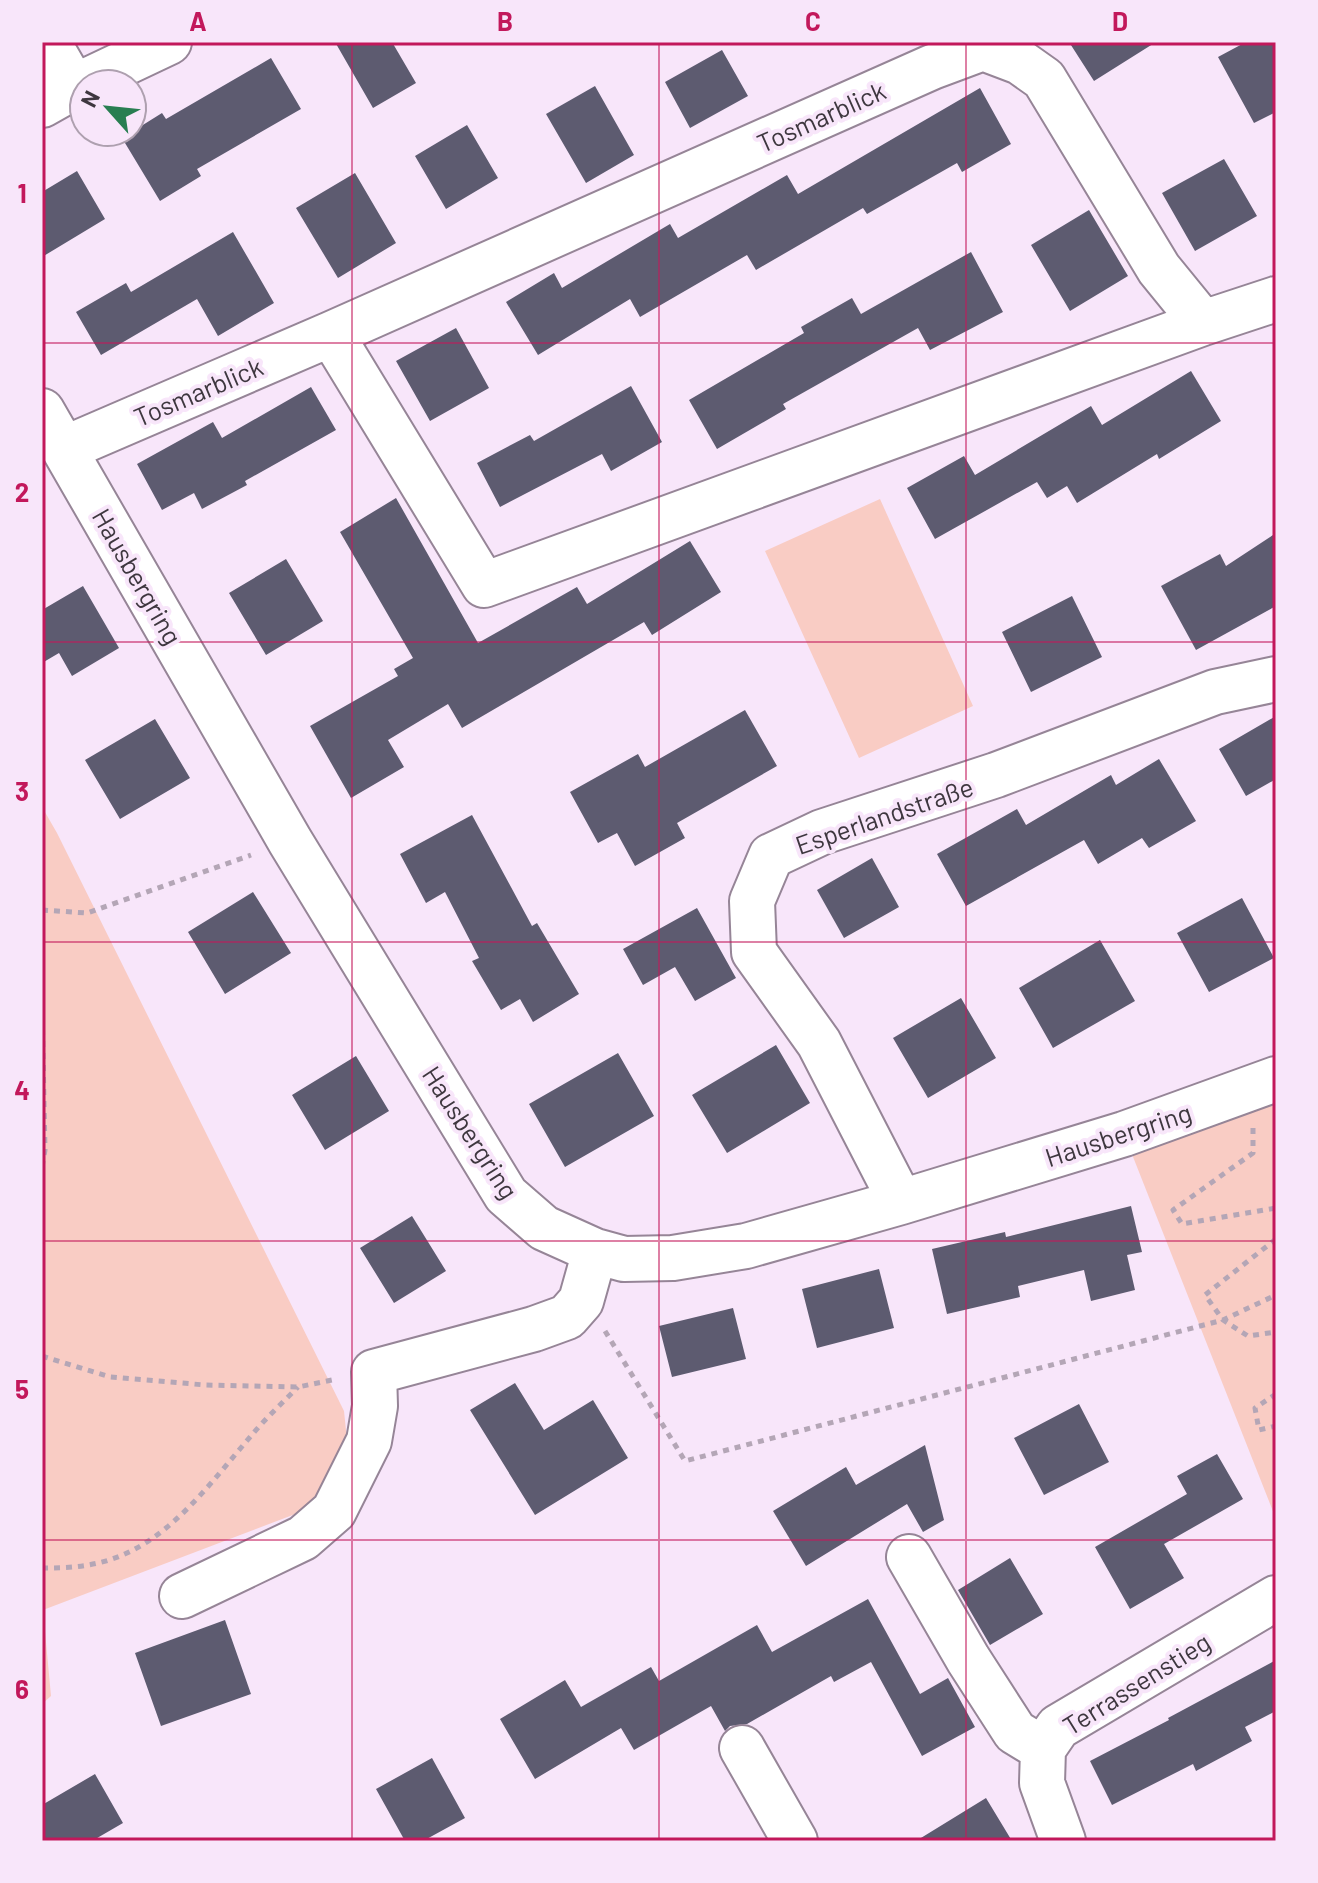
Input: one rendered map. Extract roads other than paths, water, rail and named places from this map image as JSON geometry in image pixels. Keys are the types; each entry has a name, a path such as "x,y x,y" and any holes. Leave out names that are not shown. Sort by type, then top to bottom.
{"street":[{"path":"48,42 58,96 169,42"},
{"name":"Tosmarblick","path":"64,449 905,79 983,48 1020,62 1044,79 1159,269 1203,323"},
{"path":"331,334 484,585 1276,299"},
{"name":"Hausbergring","path":"42,411 290,841 506,1195 544,1228 595,1251 624,1259 673,1258 746,1246 1124,1134 1257,1086"},
{"name":"Esperlandstraße","path":"901,1202 819,1043 754,952 752,901 771,856 822,832 996,775 1215,692 1276,679"},
{"path":"182,1596 303,1538 334,1511 369,1441 375,1406 374,1372 534,1329 567,1317 581,1301 595,1251"},
{"path":"909,1557 1015,1732 1043,1749"},
{"name":"Terrassenstieg","path":"1063,1841 1042,1783 1043,1749 1058,1727 1276,1598"},
{"path":"742,1748 795,1841"}]}
